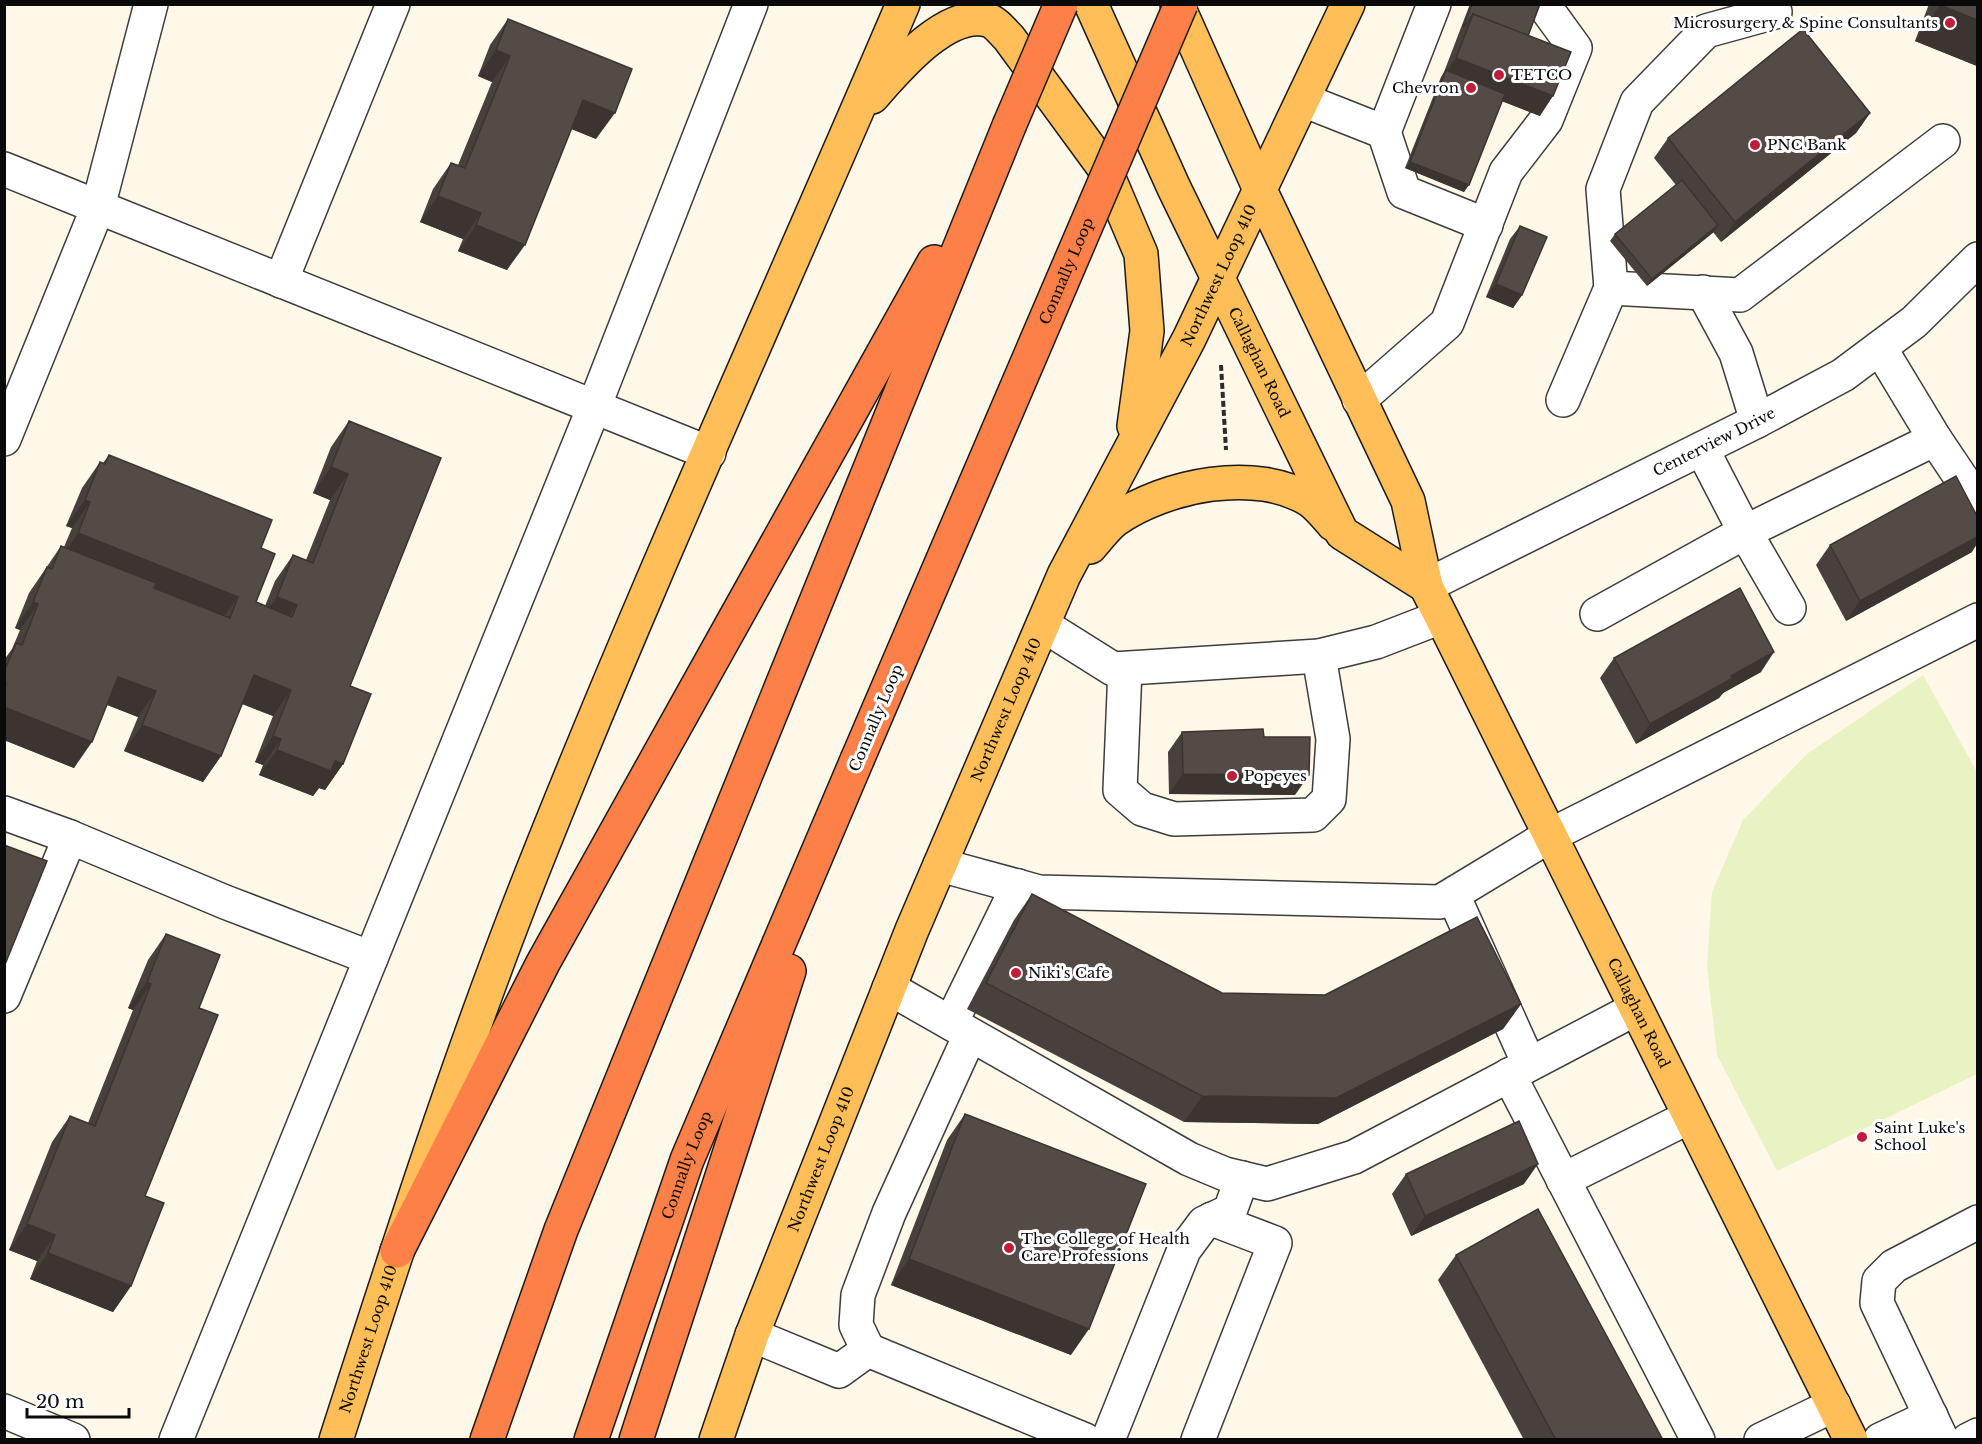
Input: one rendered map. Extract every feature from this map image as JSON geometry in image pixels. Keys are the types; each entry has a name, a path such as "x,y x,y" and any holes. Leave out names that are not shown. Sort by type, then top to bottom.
{"highway":[{"path":"487,1440 561,1230 1009,126 1061,4"},
{"name":"Connally Loop","path":"591,1440 687,1160 1179,4"},
{"path":"397,1251 543,963 1009,126"},
{"path":"636,1440 857,760"}],"main road":[{"name":"Callaghan Road","path":"1091,4 1217,278 1342,533"},
{"name":"Callaghan Road","path":"1179,4 1261,192 1408,501 1426,586 1851,1440"},
{"name":"Northwest Loop 410","path":"718,1439 752,1335 889,988 1064,575 1189,339 1261,192 1348,4"},
{"name":"Northwest Loop 410","path":"336,1440 397,1251 472,1033 531,876 621,657 901,8"},
{"path":"854,117 916,48 943,31 973,18 990,20 1009,38 1105,169 1142,254 1147,331 1130,452"},
{"path":"1064,575 1114,521 1150,502 1195,487 1236,482 1273,485 1311,501 1342,533 1426,586"}],"street":[{"path":"4,439 98,207 150,4"},
{"path":"282,281 393,4"},
{"path":"176,1440 594,407 751,4"},
{"path":"1434,4 1384,132 1404,192 1486,225"},
{"path":"1359,400 1447,323 1506,172 1546,120 1575,48 1543,4"},
{"path":"1563,400 1611,288 1603,189 1637,102 1706,31 1765,8"},
{"path":"1303,100 1384,132"},
{"path":"1611,288 1740,295 1943,141"},
{"path":"6,172 709,453"},
{"name":"Centerview Drive","path":"1426,586 1757,421 1843,375 1914,322 1977,259"},
{"path":"1702,292 1736,353 1757,421"},
{"path":"1880,348 1977,503"},
{"path":"1597,614 1745,532 1935,439"},
{"path":"1701,449 1789,608"},
{"path":"1043,625 1113,669 1125,669 1319,656 1376,642 1441,617"},
{"path":"940,865 1039,892 1440,903 1549,836 1977,620"},
{"path":"1125,669 1120,790 1142,809 1174,819 1313,815 1329,799 1333,739 1319,656"},
{"path":"4,813 70,837 225,902 371,958"},
{"path":"4,996 70,837"},
{"path":"1018,886 858,1295 856,1324 868,1350 1084,1440"},
{"path":"1453,895 1563,1180 1698,1440"},
{"path":"889,988 1189,1159 1242,1178 1267,1184 1354,1157 1635,1008"},
{"path":"1563,1180 1689,1117"},
{"path":"1108,1440 1184,1250 1204,1223 1230,1211 1242,1178"},
{"path":"1198,1440 1275,1243 1212,1219"},
{"path":"1880,1440 1936,1428 1877,1303 1879,1281 1894,1266 1977,1222"},
{"path":"752,1335 839,1371 868,1350"},
{"path":"1761,1440 1834,1405"},
{"path":"4,1411 73,1440"},
{"path":"1968,1440 1977,1435"}],"path":[{"path":"1220,358 1227,457"}],"green space":[{"path":"1923,675 1977,772 1977,1074 1777,1171 1717,1055 1707,966 1712,892 1743,820 1807,754"}],"building":[{"path":"1472,4 1540,4 1528,36 1473,14 1463,27"},
{"path":"1977,4 1977,20 1940,5"},
{"path":"1473,14 1571,52 1553,96 1456,58"},
{"path":"508,19 632,69 615,113 583,100 525,245 476,225 481,213 438,196 451,163 465,168 510,56 496,50"},
{"name":"PNC Bank","path":"1803,29 1870,113 1735,222 1668,138"},
{"path":"1446,70 1505,94 1469,185 1410,162"},
{"path":"1682,180 1718,225 1652,279 1615,234"},
{"path":"1520,226 1547,237 1522,295 1496,284"},
{"path":"349,421 441,458 350,686 371,694 343,764 335,761 331,771 277,750 281,739 273,736 291,690 254,675 221,756 142,725 156,691 118,677 92,742 4,707 6,683 4,672 16,643 22,645 38,604 33,602 47,567 52,569 61,546 156,583 154,588 230,618 238,597 78,533 90,502 85,500 100,462 105,464 109,455 272,520 261,548 275,554 256,602 292,617 297,605 277,597 293,555 313,563 348,474 331,467"},
{"path":"1956,476 1977,516 1977,537 1860,601 1830,545"},
{"path":"1740,588 1774,652 1731,676 1733,678 1650,724 1614,658"},
{"path":"1263,729 1264,737 1310,737 1309,775 1183,774 1182,732"},
{"path":"4,845 47,861 4,967"},
{"path":"1032,894 1222,993 1325,995 1477,917 1521,1004 1336,1098 1202,1096 986,983"},
{"path":"166,934 220,955 199,1008 218,1015 145,1196 164,1203 131,1286 48,1253 55,1235 27,1224 70,1116 95,1126 151,984 147,982"},
{"name":"The College of Health Care Professions","path":"965,1114 1146,1184 1089,1329 909,1259"},
{"path":"1519,1121 1538,1164 1425,1216 1406,1174"},
{"path":"1538,1209 1663,1440 1556,1440 1456,1255"}],"place":[{"name":"Microsurgery & Spine Consultants","path":"1950,23"},
{"name":"TETCO","path":"1499,75"},
{"name":"Chevron","path":"1471,88"},
{"name":"PNC Bank","path":"1755,145"},
{"name":"Popeyes","path":"1232,776"},
{"name":"Niki's Cafe","path":"1016,973"},
{"name":"Saint Luke's School","path":"1862,1137"},
{"name":"The College of Health Care Professions","path":"1009,1248"}]}
